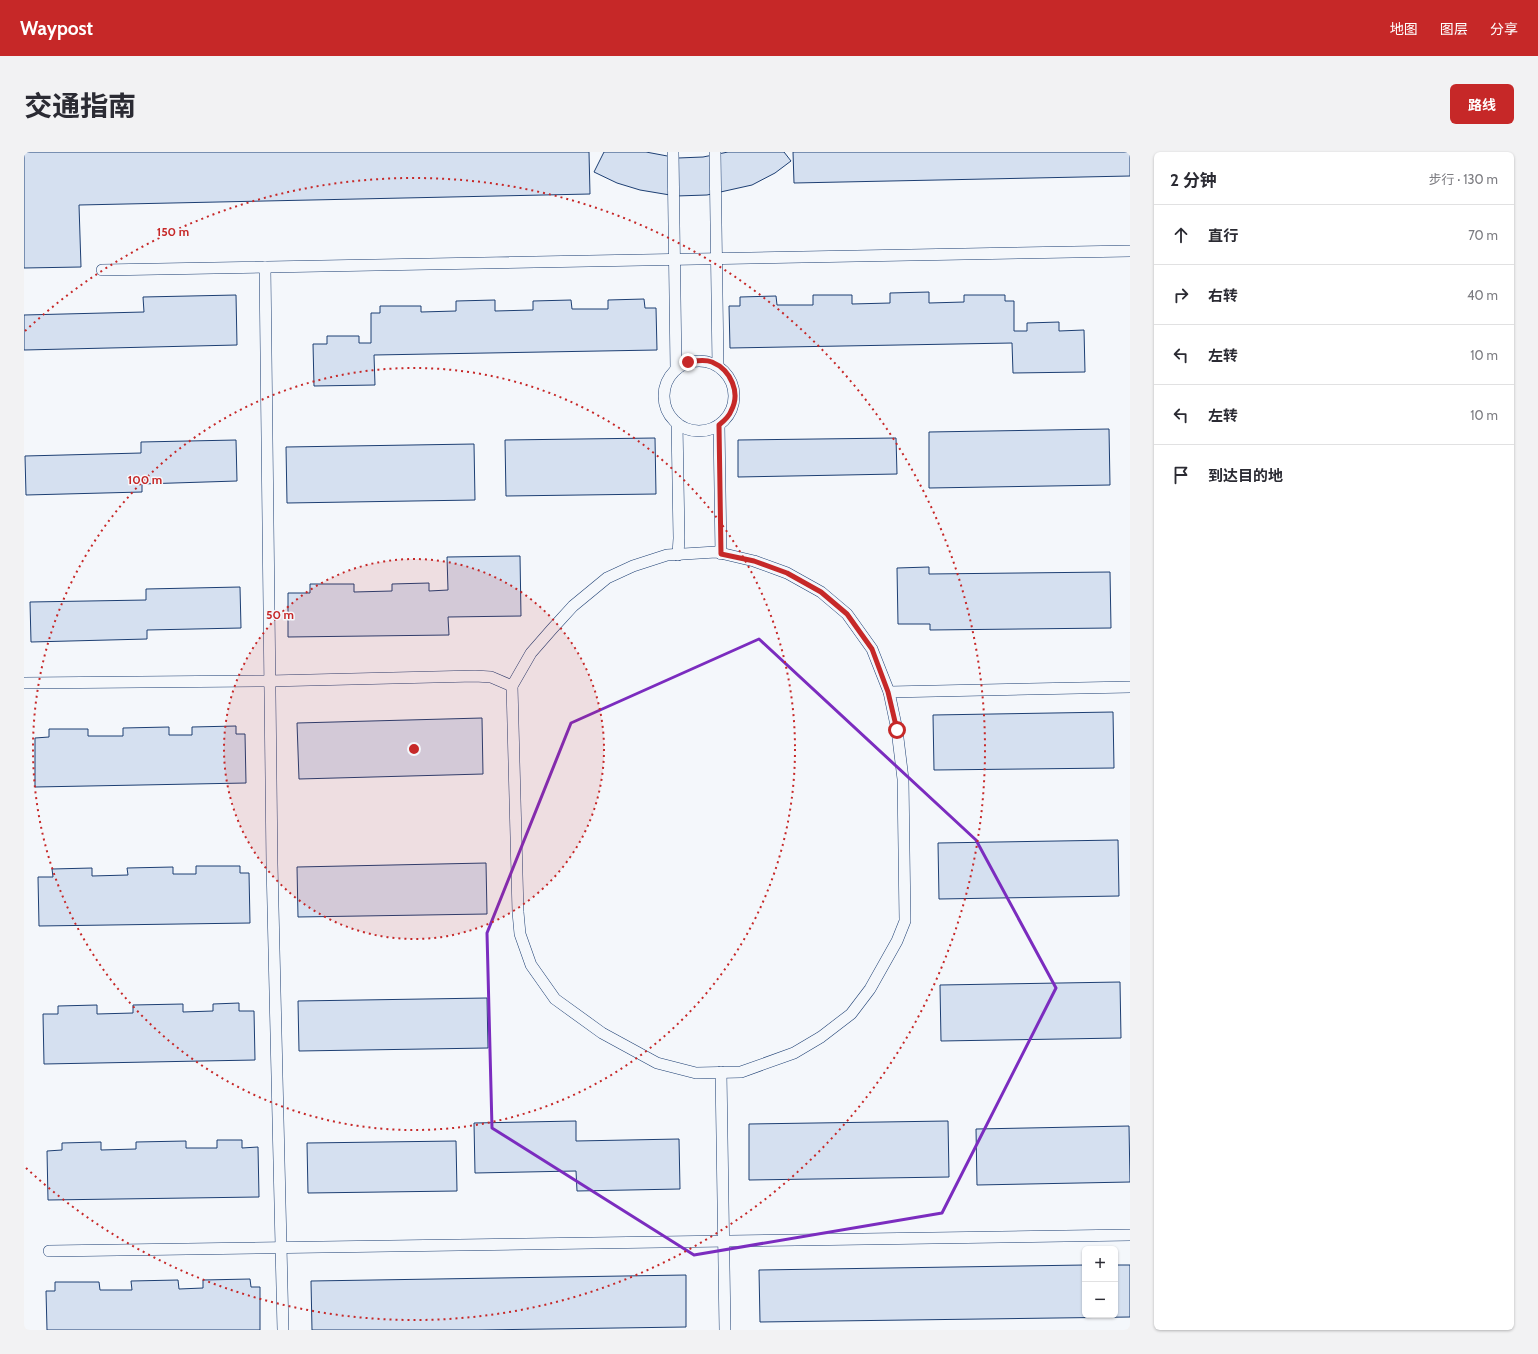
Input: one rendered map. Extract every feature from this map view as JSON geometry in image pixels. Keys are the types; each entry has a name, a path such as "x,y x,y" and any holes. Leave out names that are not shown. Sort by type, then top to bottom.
{"lane":[{"path":"673,152 676,368"},
{"path":"715,152 718,366"},
{"path":"102,270 1130,251"},
{"path":"265,267 272,864 283,1330"},
{"path":"700,360 712,362 718,366 722,368 730,377 734,389 735,397 731,412 719,425 707,431 695,431 684,428 674,421 667,411 664,400 664,388 669,377 676,368 688,362 700,360"},
{"path":"677,423 678,554"},
{"path":"719,425 721,554"},
{"path":"716,552 721,554 754,561 787,573 821,592 847,614 872,649 888,692 897,730 903,779 906,920 897,941 870,989 851,1014 821,1037 794,1053 741,1072 696,1073 657,1063 602,1033 555,999 531,965 520,934 518,912 512,686 531,653 552,629 573,606 607,578 633,566 667,555 716,552"},
{"path":"24,683 270,681 475,676 490,677 512,686"},
{"path":"888,692 1130,687"},
{"path":"721,1072 724,1330"},
{"path":"49,1252 1130,1235"}],"highlighted area":[{"path":"759,639 976,840 1056,988 942,1213 694,1255 492,1128 487,933 571,723"}],"building":[{"path":"24,152 589,152 590,194 79,205 81,267 24,268"},
{"path":"604,152 646,152 678,158 703,157 728,152 784,152 791,161 775,173 752,185 707,195 676,196 640,190 617,183 594,172"},
{"path":"793,152 1130,152 1130,176 794,183"},
{"path":"929,292 929,303 964,302 964,295 1005,295 1005,301 1014,301 1014,331 1027,331 1027,323 1059,322 1059,331 1084,330 1085,372 1013,373 1012,343 730,348 729,306 740,306 740,297 776,296 777,305 813,305 813,295 852,295 852,304 890,303 890,293"},
{"path":"236,295 237,345 24,350 24,315 144,312 143,297"},
{"path":"644,299 645,308 656,308 657,350 374,355 375,385 314,386 313,344 327,344 327,336 359,336 359,343 371,343 371,313 380,313 380,306 421,306 421,312 456,311 456,301 495,300 495,311 533,310 533,301 571,300 572,309 608,309 608,300"},
{"path":"1109,429 1110,485 929,488 929,432"},
{"path":"655,438 656,494 506,496 505,440"},
{"path":"896,438 897,474 738,477 738,440"},
{"path":"236,440 237,481 142,484 142,492 26,495 25,456 141,453 141,442"},
{"path":"474,444 475,500 287,503 286,447"},
{"path":"520,556 521,616 448,617 449,635 288,637 288,593 310,593 310,584 354,584 354,592 392,591 392,584 429,583 429,591 448,590 447,557"},
{"path":"929,567 929,574 1110,572 1111,628 930,630 930,624 898,624 897,568"},
{"path":"240,587 241,628 147,630 147,639 31,642 30,602 146,600 146,589"},
{"path":"1113,712 1114,768 934,770 933,715"},
{"path":"482,718 483,774 299,779 297,723"},
{"path":"236,726 236,734 245,734 246,783 35,787 35,738 49,737 49,729 88,729 88,736 123,736 123,728 169,727 169,735 192,735 192,727"},
{"path":"1118,840 1119,896 939,899 938,843"},
{"path":"486,863 487,914 298,917 297,867"},
{"path":"196,866 240,866 240,873 249,873 250,923 39,926 38,877 53,877 52,869 92,868 92,876 128,875 127,868 173,867 173,874 196,874"},
{"path":"1120,982 1121,1038 941,1041 940,985"},
{"path":"487,998 488,1048 299,1051 298,1001"},
{"path":"239,1003 239,1011 254,1011 255,1060 44,1064 43,1014 58,1014 58,1006 97,1005 97,1014 133,1013 133,1005 183,1004 183,1012 213,1011 213,1004"},
{"path":"576,1121 576,1141 679,1139 680,1189 577,1191 576,1171 475,1173 474,1123"},
{"path":"948,1121 949,1177 749,1180 749,1124"},
{"path":"1129,1126 1130,1182 977,1185 976,1129"},
{"path":"217,1140 242,1140 242,1148 258,1147 259,1197 48,1200 47,1151 62,1150 62,1143 101,1142 101,1150 136,1149 136,1142 186,1141 186,1148 217,1148"},
{"path":"456,1141 457,1191 308,1193 307,1143"},
{"path":"1082,1265 1082,1318 760,1322 759,1270"},
{"path":"1118,1265 1130,1265 1130,1317 1118,1317"},
{"path":"686,1275 686,1327 478,1330 312,1330 311,1281"},
{"path":"250,1279 251,1287 260,1287 260,1330 47,1330 46,1291 55,1291 55,1282 99,1282 100,1290 132,1290 131,1281 178,1280 179,1289 203,1288 203,1280"}],"route":[{"path":"688,362 700,360 712,362 722,368 730,377 734,389 735,397 731,412 719,425 721,554 754,561 787,573 821,592 847,614 872,649 888,692 897,730"}]}
